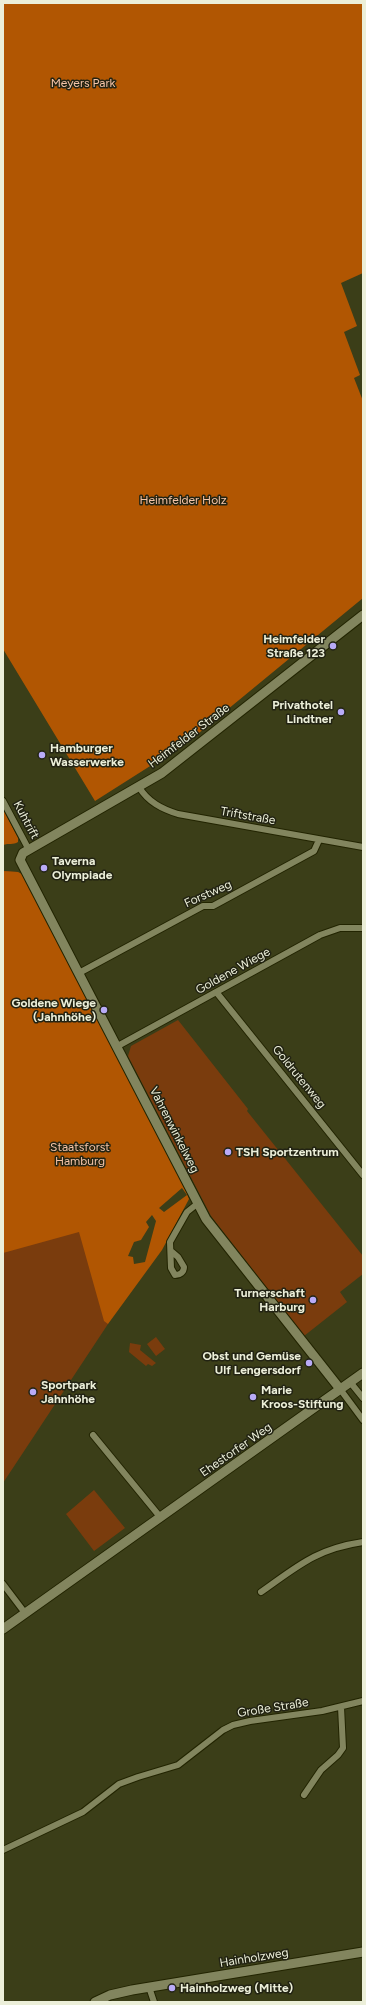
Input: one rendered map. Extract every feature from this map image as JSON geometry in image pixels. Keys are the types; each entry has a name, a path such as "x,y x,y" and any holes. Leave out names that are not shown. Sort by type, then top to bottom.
{"street":[{"name":"Heimfelder Straße","path":"20,860 21,854 162,773 363,615"},
{"name":"Triftstraße","path":"139,787 148,800 178,814 363,847"},
{"name":"Kuhtrift","path":"3,801 29,850"},
{"name":"Forstweg","path":"79,973 203,906 214,906 314,852 319,840"},
{"name":"Vahrenwinkelweg","path":"20,860 206,1219 340,1389"},
{"name":"Goldene Wiege","path":"116,1047 217,993 320,935 340,928 363,928"},
{"name":"Goldrutenweg","path":"217,993 363,1175"},
{"path":"171,1252 170,1242 178,1226 187,1212 197,1204"},
{"name":"Ehestorfer Weg","path":"3,1629 363,1373"},
{"path":"350,1382 363,1398"},
{"path":"340,1389 363,1420"},
{"path":"93,1436 161,1518"},
{"path":"261,1592 318,1553 348,1544 363,1542"},
{"path":"3,1584 25,1613"},
{"name":"Große Straße","path":"3,1850 83,1812 119,1784 178,1765 223,1730 233,1725 341,1707 363,1701"},
{"path":"304,1795 321,1770 338,1755 343,1748 341,1707"},
{"name":"Hainholzweg","path":"95,2002 118,1993 149,1987 363,1952"},
{"path":"149,1987 154,2002"}],"green space":[{"name":"Heimfelder Holz","path":"3,3 363,3 363,273 341,283 357,326 344,332 360,375 354,378 363,401 363,598 188,742 95,801 3,649"},
{"path":"3,809 18,838 18,842 16,843 3,845"},
{"name":"Staatsforst Hamburg","path":"3,871 18,872 147,1217 122,1259 108,1324 3,1483"},
{"name":"Staatsforst Hamburg","path":"3,871 18,872 24,875 185,1188 189,1199 162,1250 108,1324 104,1321 79,1232 3,1253","holes":["182,1188 187,1195 164,1212 159,1208","152,1215 156,1221 145,1262 134,1264 133,1257 128,1256 134,1242 141,1240 149,1227 146,1222"]},
{"name":"TSH Sportzentrum","path":"178,1020 248,1109 247,1111 363,1256 363,1274 340,1292 347,1302 304,1336 211,1216 128,1056 131,1046"},
{"path":"156,1337 165,1349 156,1356 147,1344"},
{"path":"130,1343 141,1345 140,1350 156,1363 152,1366 148,1364 146,1366 129,1352"},
{"path":"94,1490 125,1528 94,1551 66,1514"}],"place":[{"name":"Heimfelder Straße 123","path":"333,646"},
{"name":"Privathotel Lindtner","path":"341,712"},
{"name":"Hamburger Wasserwerke","path":"42,755"},
{"name":"Taverna Olympiade","path":"44,868"},
{"name":"Goldene Wiege (Jahnhöhe)","path":"104,1010"},
{"name":"TSH Sportzentrum","path":"228,1152"},
{"name":"Turnerschaft Harburg","path":"313,1300"},
{"name":"Obst und Gemüse Ulf Lengersdorf","path":"309,1363"},
{"name":"Sportpark Jahnhöhe","path":"33,1392"},
{"name":"Marie Kroos-Stiftung","path":"253,1397"},
{"name":"Hainholzweg (Mitte)","path":"172,1988"}],"park label":[{"name":"Meyers Park","path":"83,83"}]}
